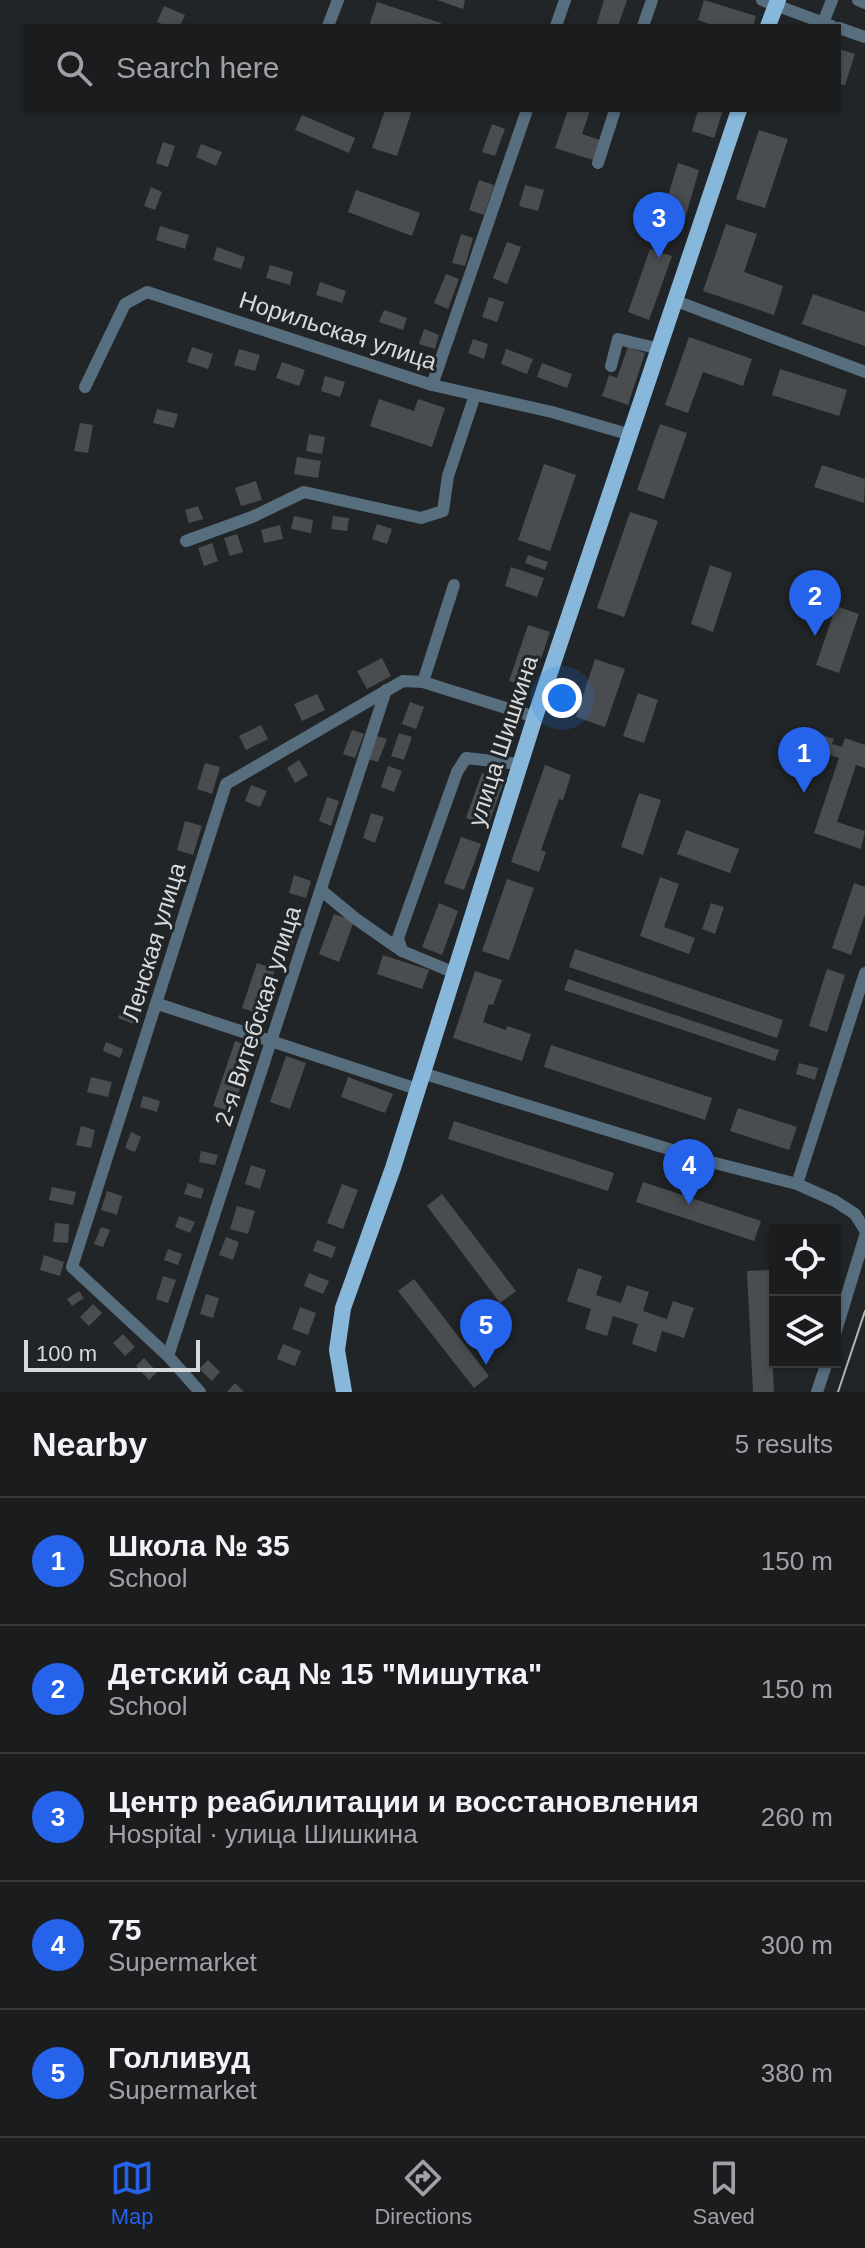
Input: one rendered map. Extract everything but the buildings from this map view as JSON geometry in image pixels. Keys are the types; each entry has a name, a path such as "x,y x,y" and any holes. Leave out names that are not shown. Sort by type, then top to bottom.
{"main road":[{"path":"768,24 772,2"},
{"name":"улица Шишкина","path":"344,1392 337,1350 343,1308 393,1168 535,717 738,112"}],"street":[{"path":"329,24 338,0"},
{"path":"557,24 565,0"},
{"path":"644,24 652,0"},
{"path":"772,2 827,24 832,0"},
{"path":"858,0 865,3"},
{"path":"841,29 865,37"},
{"path":"432,385 526,112"},
{"path":"598,163 614,112"},
{"name":"Норильская улица","path":"85,387 125,304 147,292 432,385 552,412 631,435"},
{"path":"676,301 865,372"},
{"path":"611,366 618,339 660,349"},
{"path":"186,541 252,517 304,492 421,518 443,511 448,476 475,395"},
{"path":"423,682 454,585"},
{"name":"Ленская улица","path":"200,1392 168,1356 72,1267 226,784 403,681 423,682 535,717"},
{"name":"2-я Витебская улица","path":"168,1356 386,690"},
{"path":"402,951 398,938 457,772 466,758 520,764"},
{"path":"322,891 402,951 455,973"},
{"path":"797,1184 865,973"},
{"path":"158,1004 273,1042 797,1184 855,1214 865,1233 841,1314"},
{"path":"817,1392 825,1368"}],"tram line":[{"path":"838,1392 865,1311"}],"place":[{"name":"Центр реабилитации и восстановления","path":"659,258"},
{"name":"Детский сад № 15 \"Мишутка\"","path":"815,636"},
{"name":"Школа № 35","path":"804,793"},
{"name":"75","path":"689,1205"},
{"name":"Голливуд","path":"486,1365"}]}
